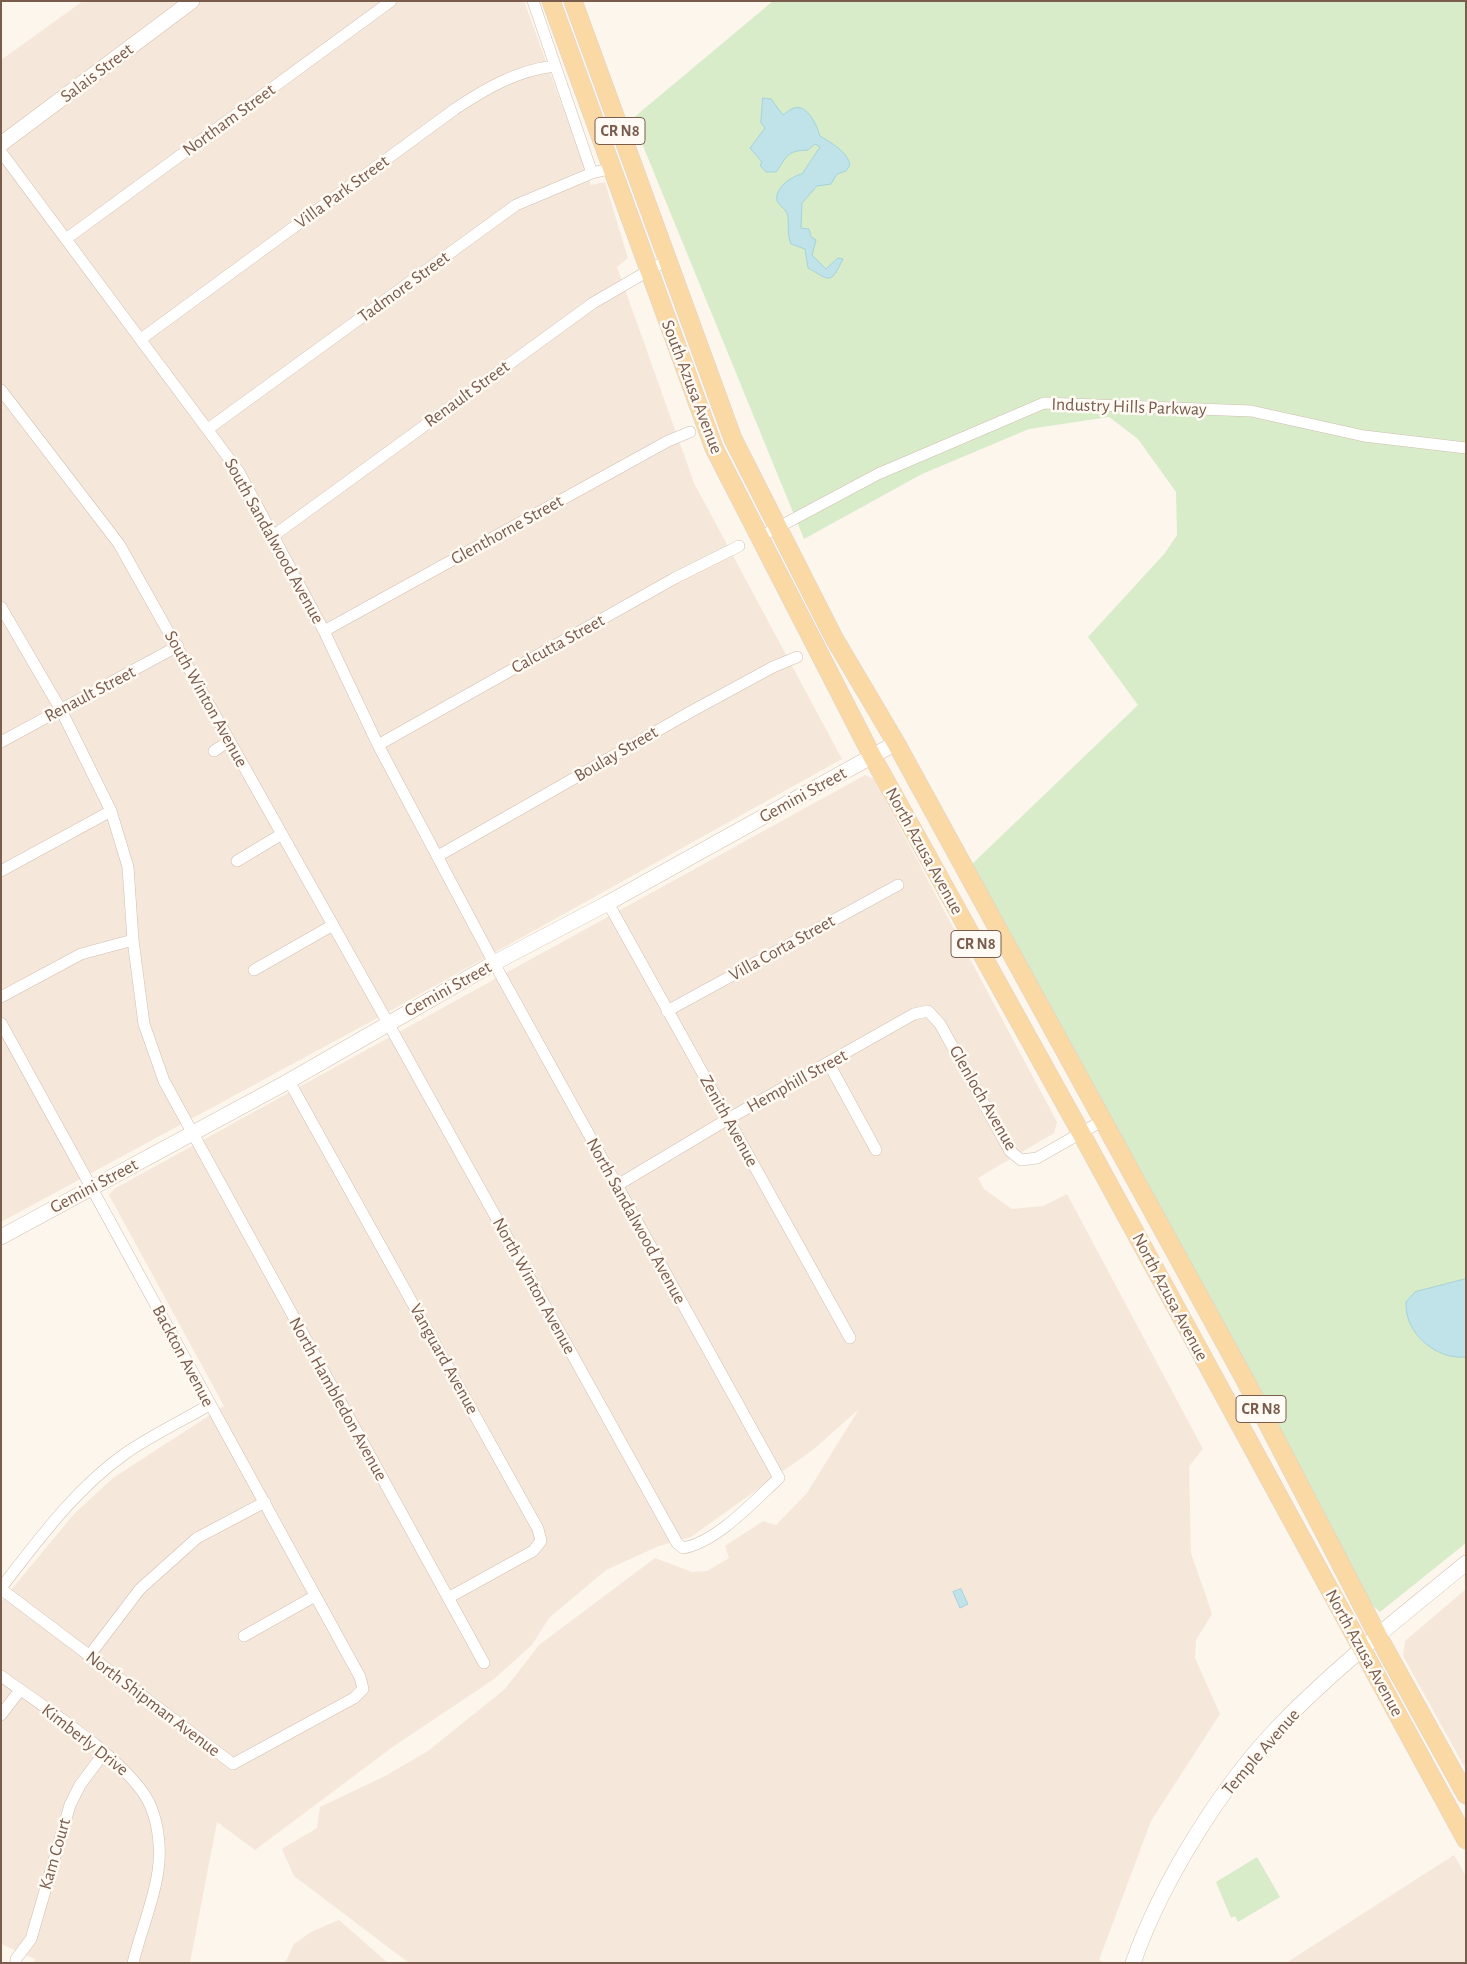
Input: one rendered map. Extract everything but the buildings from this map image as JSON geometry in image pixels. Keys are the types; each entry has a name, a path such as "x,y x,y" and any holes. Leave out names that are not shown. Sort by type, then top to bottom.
{"main road":[{"path":"553,6 574,3"},
{"name":"South Azusa Avenue","path":"574,3 733,439 780,527 834,638 896,743"},
{"name":"South Azusa Avenue","path":"553,6 714,448 872,756"},
{"name":"North Azusa Avenue","path":"896,743 1244,1378 1378,1636 1466,1795"},
{"name":"North Azusa Avenue","path":"872,756 1081,1133 1466,1840"},
{"path":"913,830 940,854 958,857"}],"street":[{"name":"Salais Street","path":"1,144 192,1"},
{"name":"Northam Street","path":"66,240 391,1"},
{"path":"532,1 592,173"},
{"name":"Villa Park Street","path":"140,340 454,109 489,87 540,67 555,66"},
{"name":"South Sandalwood Avenue","path":"1,152 239,472 324,631 378,745 494,963"},
{"name":"Tadmore Street","path":"208,429 516,205 592,173 613,168"},
{"name":"Renault Street","path":"273,536 593,303 667,260"},
{"name":"South Winton Avenue","path":"1,390 119,544 388,1023"},
{"name":"Industry Hills Parkway","path":"760,538 878,474 1044,403 1251,411 1364,436 1466,448"},
{"name":"Glenthorne Street","path":"324,631 668,441 690,432"},
{"name":"Calcutta Street","path":"378,745 675,578 739,546"},
{"name":"North Hambledon Avenue","path":"1,607 61,710 111,812 128,867 133,940 144,1024 164,1081 484,1663"},
{"name":"Renault Street","path":"1,742 178,646"},
{"name":"Boulay Street","path":"438,856 692,711 774,667 797,657"},
{"path":"214,751 229,742"},
{"name":"Gemini Street","path":"1,1237 193,1134 494,963 608,904 896,743"},
{"path":"1,871 111,812"},
{"path":"237,861 282,834"},
{"name":"Villa Corta Street","path":"667,1011 898,885"},
{"name":"Zenith Avenue","path":"608,904 850,1338"},
{"path":"254,970 333,925"},
{"path":"1,997 81,954 133,940"},
{"name":"North Sandalwood Avenue","path":"494,963 779,1478"},
{"name":"Glenloch Avenue","path":"928,1011 940,1024 1010,1151 1021,1160 1037,1158 1102,1121"},
{"name":"Hemphill Street","path":"616,1186 728,1119 829,1064 914,1014 928,1011"},
{"name":"Backton Avenue","path":"1,1023 93,1187 209,1405 265,1502 360,1677 363,1689"},
{"name":"North Winton Avenue","path":"388,1023 677,1543 683,1548 694,1546 735,1518 779,1478"},
{"path":"829,1064 876,1150"},
{"name":"Vanguard Avenue","path":"289,1081 538,1529 541,1541 533,1551 448,1598"},
{"path":"1,1588 63,1509 126,1453 209,1405"},
{"path":"89,1656 140,1589 197,1538 265,1502"},
{"name":"Temple Avenue","path":"1133,1963 1152,1913 1207,1817 1279,1726 1362,1649 1466,1563"},
{"name":"North Shipman Avenue","path":"1,1588 233,1764 354,1698 363,1689"},
{"path":"244,1636 315,1596"},
{"name":"Kimberly Drive","path":"1,1676 104,1753 134,1780 151,1807 159,1843 158,1872 133,1963"},
{"path":"1,1715 20,1690"},
{"name":"Kam Court","path":"16,1959 31,1938 70,1804 80,1786 104,1753"}],"shaded area":[{"path":"83,1 524,1 591,185 605,182 628,258 617,267 694,483 842,759 370,1022 1,1222 1,60"},
{"path":"865,775 874,779 1057,1122 1054,1133 978,1178 984,1189 1012,1209 1043,1206 1067,1194 1203,1449 1189,1466 1191,1553 1212,1614 1196,1640 1195,1658 1220,1714 1151,1821 1099,1960 1107,1963 409,1963 294,1876 282,1849 317,1828 320,1807 385,1776 428,1751 505,1689 539,1645 655,1558 692,1572 707,1571 729,1558 725,1546 763,1521 776,1525 807,1493 859,1409 814,1449 691,1537 659,1546 606,1570 549,1618 532,1645 494,1679 394,1746 255,1850 217,1822 190,1963 34,1963 35,1959 1,1944 1,1602 74,1514 113,1478 224,1406 109,1195 114,1189"},
{"path":"1466,1589 1465,1768 1403,1656 1405,1641"},
{"path":"1454,1855 1466,1876 1466,1963 1286,1963"},
{"path":"339,1920 388,1963 285,1963 294,1944 311,1932"}],"green space":[{"path":"773,1 1466,1 1466,1543 1380,1612 1372,1605 971,865 1138,705 1088,637 1165,553 1177,535 1176,492 1138,439 1109,417 1029,429 922,474 804,539 632,119"},
{"path":"1257,1857 1280,1897 1238,1922 1235,1916 1231,1918 1216,1882"}],"water":[{"path":"763,98 771,99 783,115 794,108 804,109 817,127 820,136 838,148 849,160 850,165 846,171 837,174 831,184 817,186 802,203 801,228 809,229 811,237 816,240 812,255 826,269 838,258 843,259 832,277 825,278 808,268 805,249 791,244 787,213 777,201 778,192 781,187 793,177 802,174 820,147 815,144 808,150 791,153 785,158 776,172 766,172 760,165 762,162 750,148 765,128 761,123"},
{"path":"1466,1279 1466,1357 1454,1357 1433,1349 1416,1333 1410,1324 1406,1302 1415,1292"},
{"path":"961,1589 968,1604 960,1608 953,1592"}]}
